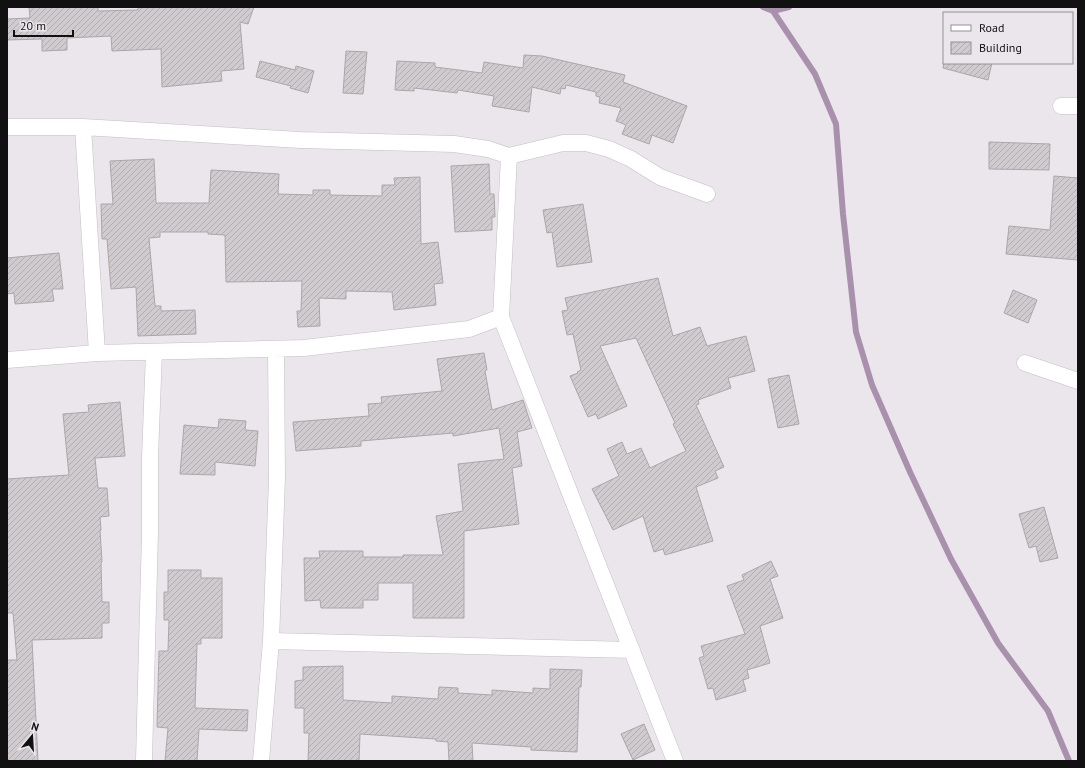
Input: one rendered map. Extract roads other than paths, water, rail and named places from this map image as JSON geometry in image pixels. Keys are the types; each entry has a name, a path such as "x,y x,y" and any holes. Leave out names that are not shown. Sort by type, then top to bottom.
{"street":[{"path":"1061,106 1078,106"},
{"path":"7,127 83,127 300,140 454,144 488,149 509,156 563,143 586,143 609,148 631,159 660,177 707,194"},
{"path":"83,127 97,353"},
{"path":"509,156 502,317 675,761"},
{"path":"7,360 97,353 304,348 469,329 502,317"},
{"path":"261,761 271,641 277,478 276,349"},
{"path":"144,761 150,533 150,457 154,352"},
{"path":"1025,363 1078,381"},
{"path":"271,641 632,650"}],"waterway":[{"path":"763,7 773,11 815,74 836,124 843,214 856,332 872,385 910,472 951,559 998,643 1048,711 1069,761"},
{"path":"773,11 789,7"}]}
